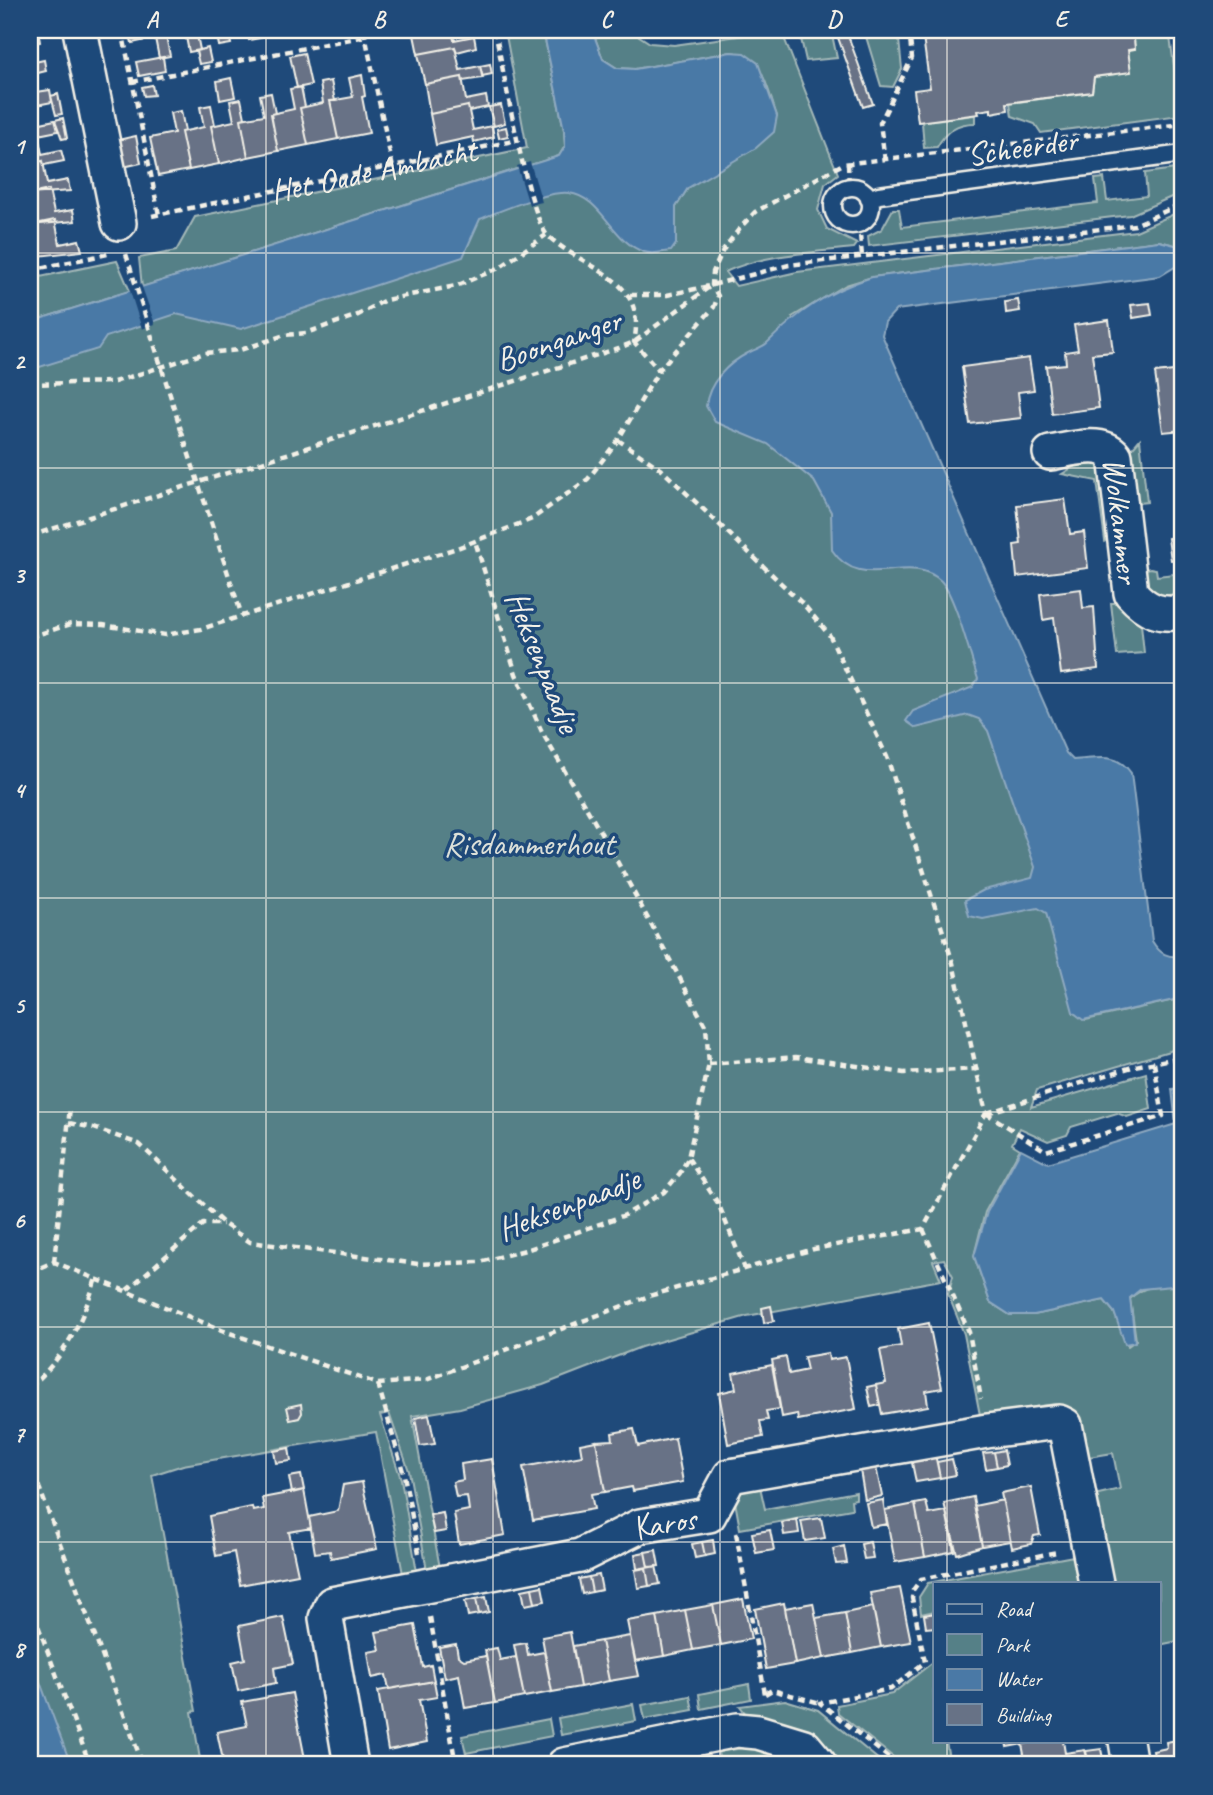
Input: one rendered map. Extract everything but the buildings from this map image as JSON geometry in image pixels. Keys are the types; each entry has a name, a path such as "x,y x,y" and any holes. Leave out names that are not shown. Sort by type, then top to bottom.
{"street":[{"path":"80,30 122,237"},
{"name":"Wolkammer","path":"1050,453 1100,446 1112,451 1115,456 1131,593 1152,611 1167,615 1183,612"},
{"name":"Karos","path":"351,1765 327,1629 327,1610 338,1601 580,1556 640,1526 709,1515 730,1476 987,1431 1051,1422 1065,1425 1096,1582"},
{"path":"564,1765 630,1760 737,1730 758,1732 804,1746 820,1765"},
{"path":"1126,1742 1130,1765"}],"lane":[{"name":"Scheerder","path":"869,199 879,195 1183,154"},
{"path":"849,187 860,188 869,199 870,213 859,224 847,225 839,220 834,211 834,200 840,191 849,187"}],"path":[{"path":"122,30 159,215"},
{"name":"Het Oude Ambacht","path":"30,270 122,237 159,215 518,141 495,30"},
{"path":"884,161 880,123 912,58 909,30"},
{"path":"132,82 365,33 393,168"},
{"path":"30,637 71,624 103,625 165,635 201,629 474,541 532,519 588,479 618,440 659,370 714,307 718,296 712,285 713,272 723,250 755,212 848,164 1183,124"},
{"path":"518,141 546,234 630,295 639,321 634,342 659,370"},
{"path":"848,164 849,187"},
{"name":"Boonganger","path":"30,536 634,342 712,285 789,265 1135,225 1183,203"},
{"path":"859,224 862,256"},
{"path":"30,384 114,382 205,353 240,350 285,335 306,333 358,315 385,300 456,286 499,268 546,234"},
{"path":"122,237 175,412 242,616"},
{"path":"630,295 667,295 712,285"},
{"path":"618,440 661,468 804,605 830,636 887,757 953,963 986,1114 923,1229"},
{"name":"Heksenpaadje","path":"69,1124 94,1128 139,1144 224,1224 250,1242 418,1264 480,1262 529,1249 625,1215 664,1192 688,1158 709,1064 706,1027 611,850 543,734 522,686 474,541"},
{"path":"709,1064 796,1057 904,1073 976,1069"},
{"path":"986,1114 1154,1063 1183,1057"},
{"path":"986,1114 1046,1151 1111,1132 1163,1116 1154,1063"},
{"path":"54,1262 70,1107"},
{"path":"688,1158 718,1203 745,1269"},
{"path":"127,1290 203,1224 224,1224"},
{"path":"30,1272 54,1262 224,1331 378,1384 426,1380 649,1296 814,1249 923,1229"},
{"path":"923,1229 969,1332 987,1431"},
{"path":"30,1387 56,1361 70,1342 96,1278"},
{"path":"378,1384 404,1475 456,1765"},
{"path":"30,1463 143,1765"},
{"path":"716,1501 733,1515 765,1694"},
{"path":"898,1765 820,1703 891,1689 925,1662 912,1598 917,1583 927,1577 1089,1546"},
{"path":"30,1604 90,1765"}],"green space":[{"path":"505,30 543,30 564,130 565,146 559,156 142,287 139,258 176,251 195,217 527,148"},
{"name":"Risdammerhout","path":"592,30 630,30 650,43 674,45 781,30 838,174 825,184 818,210 827,229 857,244 854,248 756,261 725,272 736,286 797,272 1136,231 1183,210 1183,247 1159,241 872,277 846,285 792,317 959,561 1074,1013 1086,1020 1183,998 1183,1047 1037,1090 1031,1107 1146,1073 1151,1109 1127,1117 1117,1113 1071,1127 1067,1135 1048,1141 1020,1128 1012,1144 1020,1149 985,1212 974,1256 990,1302 1010,1315 1034,1315 1104,1300 1114,1312 1128,1346 1136,1340 1130,1299 1148,1288 1183,1285 1183,1640 1160,1645 1160,1582 1107,1582 1104,1537 1098,1535 1090,1496 1120,1489 1113,1453 1083,1458 1063,1406 1055,1404 980,1415 964,1334 948,1294 953,1276 944,1259 933,1261 941,1280 747,1316 641,1347 543,1385 460,1408 412,1416 440,1568 427,1570 409,1471 389,1413 380,1415 401,1479 417,1572 403,1574 376,1432 183,1465 152,1475 196,1711 192,1712 201,1765 30,1765 30,346 630,155 676,207 688,188 777,116 763,75 751,59 742,55 731,52 635,69 617,68 603,59"},
{"path":"799,30 831,30 837,58 806,61"},
{"path":"864,30 898,30 902,69 893,87 881,86"},
{"path":"1133,30 1169,30 1181,115 1041,133 1035,124 1012,116 1010,103 1092,92 1094,77 1130,72 1128,50 1135,49"},
{"path":"975,115 975,123 957,126 944,136 937,147 924,148 922,122 918,122"},
{"path":"1183,168 1183,192 1130,215 869,246 868,236 882,229 893,209 899,209 902,227 1098,203 1095,179 1104,178 1107,201 1147,196 1145,173"},
{"path":"117,261 130,291 30,322 30,279"},
{"path":"1140,439 1147,502 1130,504 1127,454"},
{"path":"1083,461 1100,463 1109,537 1105,541 1097,481 1062,474"},
{"path":"1156,569 1157,576 1183,573 1183,593 1155,597 1152,602 1140,575 1143,570"},
{"path":"1111,603 1121,603 1140,614 1144,653 1117,655"},
{"path":"759,1482 765,1509 856,1492 856,1499 851,1500 852,1509 740,1529 734,1496 742,1484"},
{"path":"1079,1555 1083,1572 1079,1582 933,1582"},
{"path":"933,1582 933,1611 921,1614 919,1597 928,1583"},
{"path":"933,1662 933,1742 946,1742 950,1765 903,1765 838,1713 837,1705 892,1694"},
{"path":"749,1684 751,1699 701,1709 699,1694"},
{"path":"690,1696 693,1710 645,1719 642,1705"},
{"path":"785,1700 818,1710 885,1765 838,1765 810,1737 788,1725 749,1718 740,1706"},
{"path":"633,1704 636,1721 561,1735 558,1718"},
{"path":"549,1719 552,1736 466,1753 462,1736"},
{"path":"749,1747 788,1755 803,1765 720,1765 718,1752"},
{"path":"706,1754 708,1765 645,1765"}],"water":[{"path":"543,30 592,30 603,59 617,68 635,69 731,52 744,53 758,63 777,116 774,132 756,148 688,188 676,207 676,244 671,251 644,252 633,247 590,202 569,193 550,195 480,219 463,257 241,329 176,314 106,337 98,349 30,370 30,322 559,156 565,146 564,130"},
{"path":"1159,241 1183,247 1183,262 1160,276 896,310 885,322 882,335 1066,753 1073,760 1112,759 1131,773 1152,941 1164,954 1183,956 1183,998 1083,1020 1073,1012 1046,913 1038,908 983,919 969,916 965,900 984,890 1032,878 1035,867 988,731 979,719 968,715 916,728 906,721 913,711 973,687 978,679 946,588 941,581 928,573 915,569 871,571 844,563 832,550 831,512 814,481 768,444 715,422 706,406 715,382 733,362 765,344 827,296 872,277"},
{"path":"1183,1088 1183,1285 1141,1289 1130,1298 1135,1342 1125,1344 1114,1312 1104,1300 1034,1315 1010,1315 990,1302 974,1256 987,1212 1021,1149 1048,1163 1176,1124 1172,1089"},
{"path":"30,1655 71,1765 30,1765"}],"pier":[{"path":"530,162 542,202 529,205 517,166"},
{"path":"141,284 155,324 142,329 129,288"}]}
